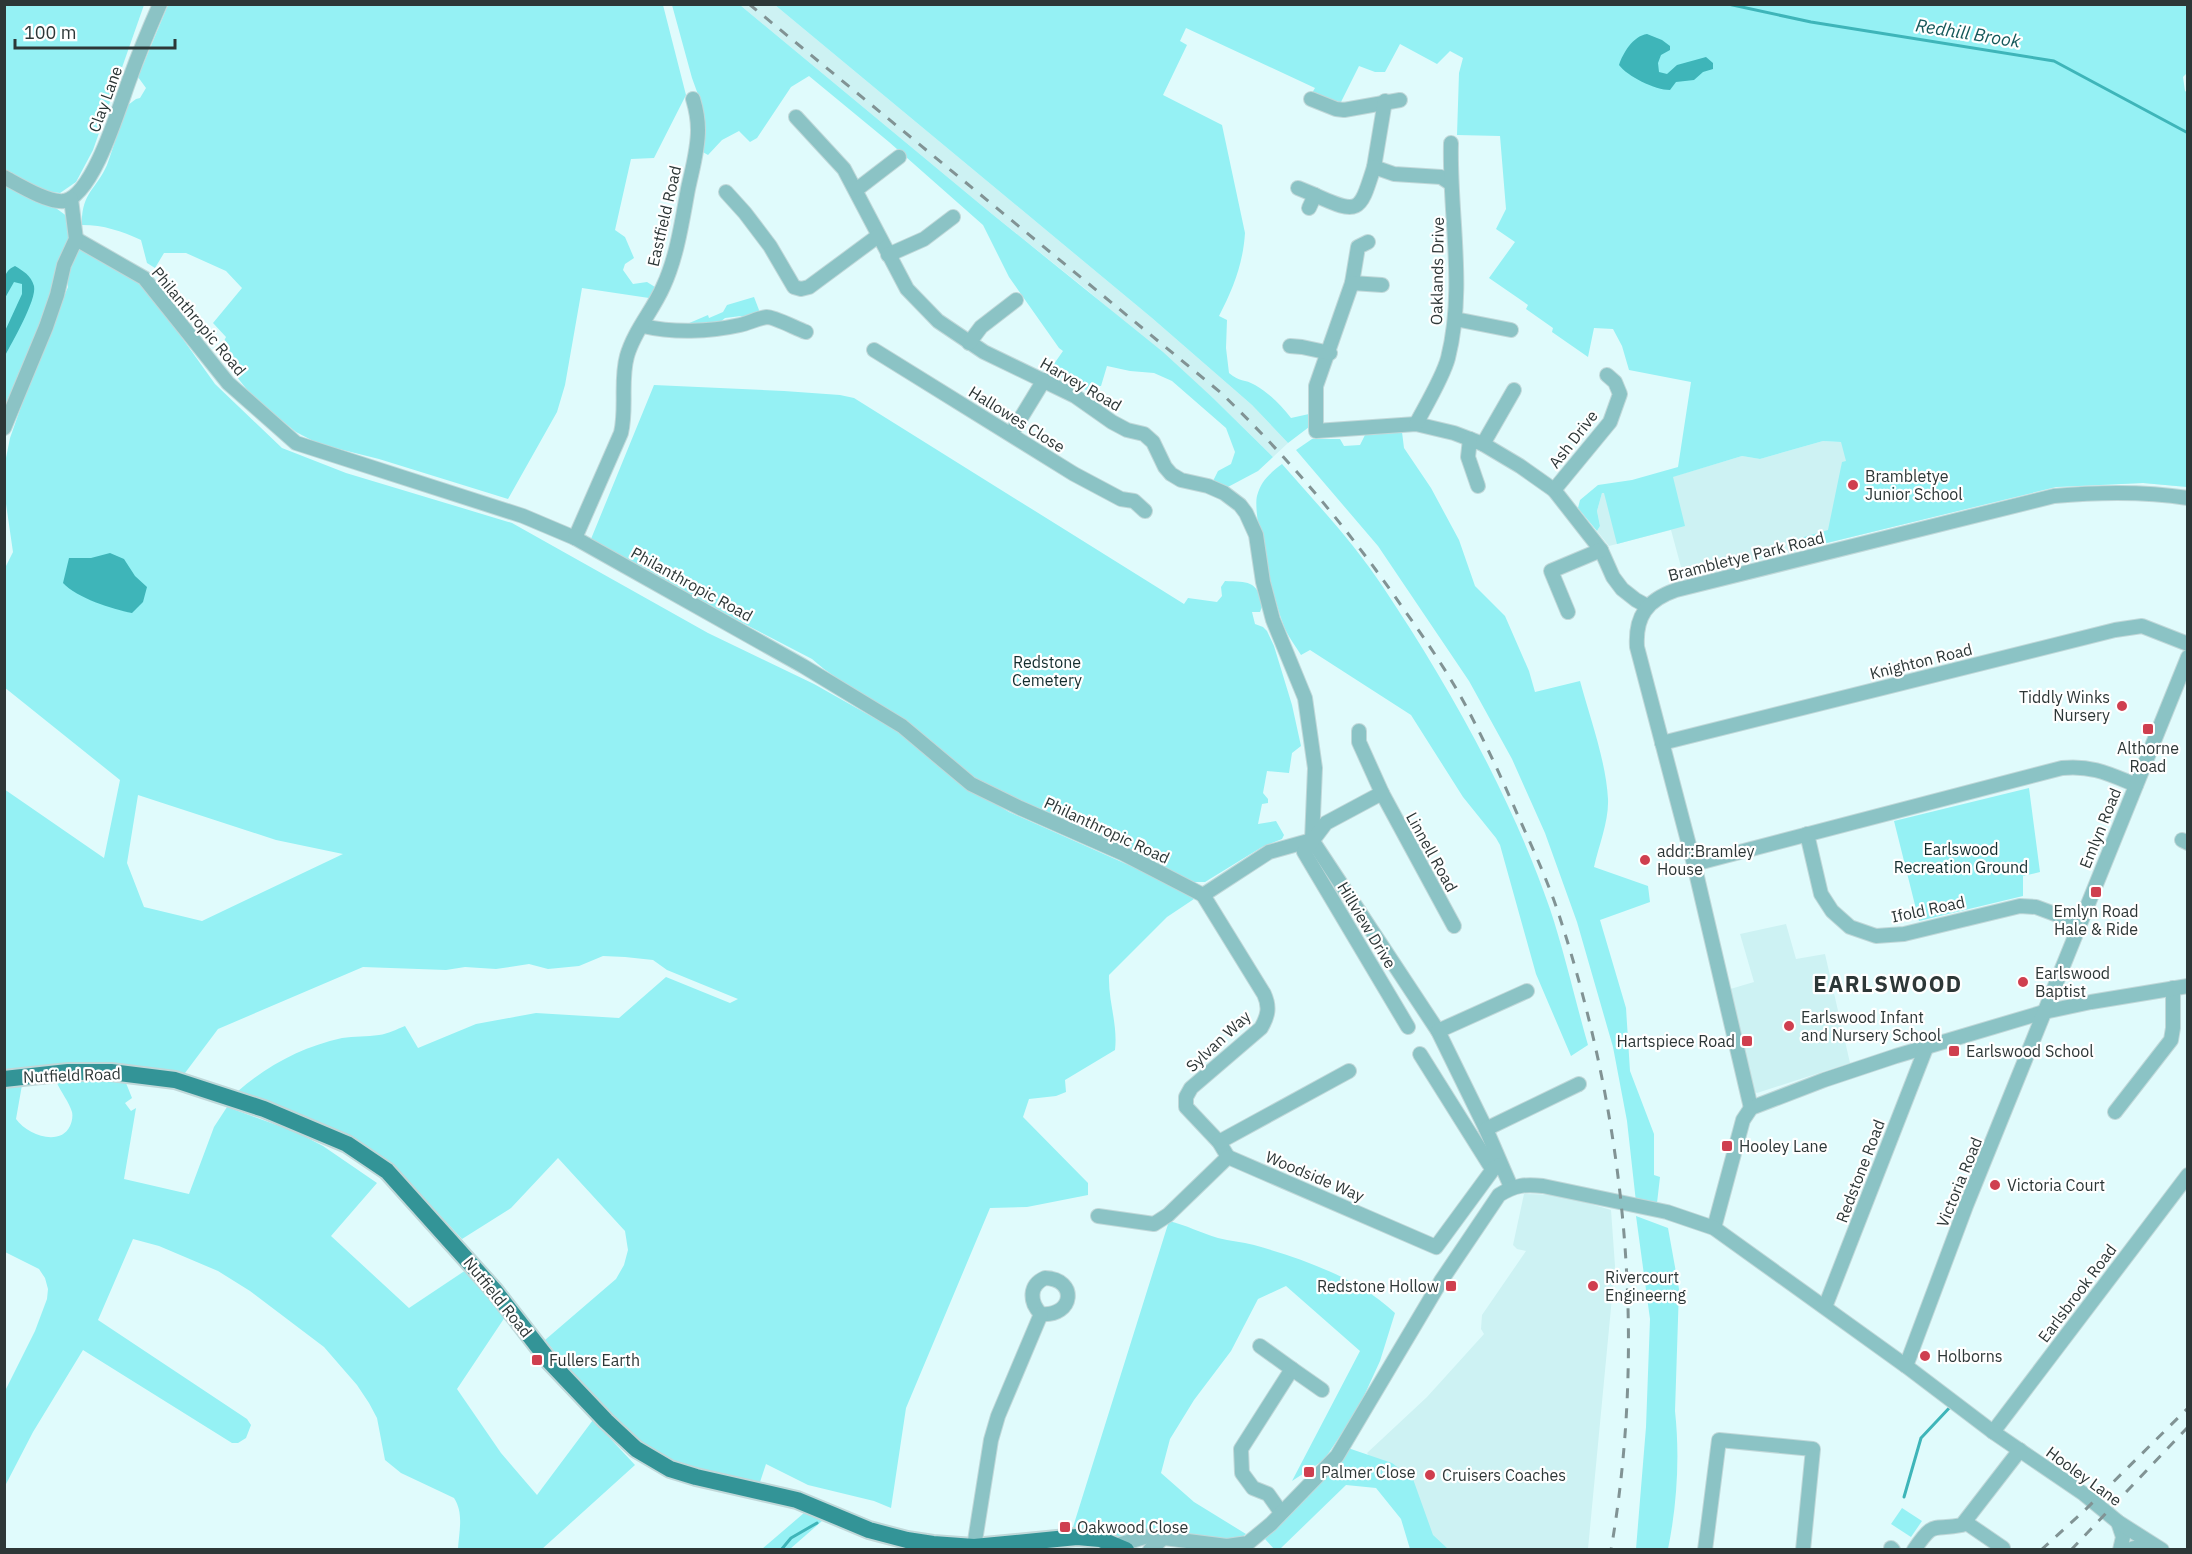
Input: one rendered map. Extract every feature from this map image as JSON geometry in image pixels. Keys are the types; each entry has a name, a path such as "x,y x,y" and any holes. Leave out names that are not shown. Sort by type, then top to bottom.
{"main road":[{"name":"Nutfield Road","path":"4,1079 68,1072 111,1072 175,1080 224,1094 327,1135 360,1153 387,1171 474,1266 538,1347 615,1431 636,1449 669,1469 797,1500 869,1530 933,1545 974,1547 1076,1543 1100,1539 1122,1547"}],"street":[{"name":"Clay Lane","path":"71,198 86,182 99,160 159,4"},
{"name":"Eastfield Road","path":"575,538 621,433 624,420 624,375 632,341 643,326 668,276 696,153 697,110 693,99"},
{"path":"1311,99 1335,110 1400,100"},
{"path":"1298,188 1312,202 1351,208 1359,205 1374,167 1385,101"},
{"name":"Harvey Road","path":"796,117 843,169 907,289 938,321 969,343 1075,396 1112,422 1148,438 1160,453 1165,467 1181,480 1208,486 1224,493 1240,505 1246,513 1256,535 1263,582 1273,620 1305,698 1315,768 1312,840"},
{"name":"Oaklands Drive","path":"1416,424 1448,360 1455,319 1456,235 1450,183 1451,143"},
{"path":"856,190 899,157"},
{"path":"1374,167 1394,174 1441,177 1450,183"},
{"path":"4,177 50,199 62,201 71,198 76,240 64,265 46,327 4,428"},
{"path":"726,192 770,246 795,287 801,289 808,287 878,236"},
{"path":"888,255 924,239 953,217"},
{"name":"Philanthropic Road","path":"76,240 144,278 228,382 296,443 523,516 575,538 803,666 902,726 971,784 1122,853 1203,895"},
{"path":"1368,242 1358,247 1352,283 1330,353 1316,386 1316,431 1416,424 1454,433 1477,442 1520,466 1554,490 1601,550 1613,577 1622,589 1647,606 1636,634 1637,647 1694,864 1751,1108"},
{"path":"1352,283 1382,285"},
{"path":"969,343 981,327 1016,300"},
{"path":"643,326 657,329 711,329 739,326 768,317 806,332"},
{"path":"1455,319 1511,330"},
{"path":"1290,346 1330,353"},
{"name":"Hallowes Close","path":"874,350 1074,474 1121,499 1134,501 1145,511"},
{"name":"Ash Drive","path":"1554,490 1610,422 1620,394 1615,382 1607,375"},
{"path":"1011,434 1044,380"},
{"path":"1478,486 1468,457 1514,390"},
{"name":"Brambletye Park Road","path":"1647,606 1660,595 1676,590 2054,496 2085,493 2140,493 2187,498"},
{"path":"1568,612 1551,571 1601,550"},
{"name":"Knighton Road","path":"1662,743 2115,630 2142,626 2187,644"},
{"name":"Emlyn Road","path":"2044,1012 2187,657"},
{"name":"Linnell Road","path":"1359,731 1359,742 1382,793 1454,926"},
{"path":"1694,864 2062,768 2081,766 2101,771 2136,785"},
{"path":"1203,895 1269,852 1312,840 1326,823 1382,793"},
{"name":"Ifold Road","path":"1807,834 1821,894 1832,911 1850,927 1876,936 1904,934 2020,906 2036,907 2079,923"},
{"path":"1122,1547 1148,1536 1162,1539 1184,1539 1232,1548 1248,1543 1271,1524 1280,1511 1336,1455 1441,1281 1499,1195 1511,1187 1497,1166 1486,1129 1438,1031 1312,840"},
{"name":"Hillview Drive","path":"1312,840 1304,852 1408,1027"},
{"name":"Sylvan Way","path":"1203,895 1264,994 1268,1006 1267,1018 1261,1028 1191,1088 1186,1097 1186,1107 1219,1142 1228,1157"},
{"path":"1714,1228 1743,1120 1751,1108 1824,1080 2044,1012 2187,986"},
{"path":"2115,1112 2171,1040 2173,988"},
{"path":"1438,1031 1527,991"},
{"name":"Victoria Road","path":"1906,1366 1966,1206 2044,1012"},
{"name":"Redstone Road","path":"1825,1308 1926,1048"},
{"path":"1420,1054 1489,1164 1497,1166"},
{"path":"1219,1142 1349,1071"},
{"path":"1486,1129 1580,1084"},
{"path":"1098,1216 1154,1224 1168,1215 1228,1157"},
{"name":"Woodside Way","path":"1228,1157 1436,1247 1497,1166"},
{"name":"Earlsbrook Road","path":"1994,1432 2187,1174"},
{"name":"Hooley Lane","path":"1511,1187 1524,1184 1543,1186 1667,1212 1714,1228 1994,1432 2068,1482 2118,1522 2162,1550"},
{"path":"974,1547 991,1440 998,1416 1041,1314"},
{"path":"1260,1346 1322,1390"},
{"path":"1280,1511 1268,1494 1253,1488 1242,1473 1240,1449 1292,1369"},
{"path":"1705,1550 1719,1440 1813,1449 1803,1550"},
{"path":"1914,1550 1924,1535 1934,1527 1956,1526 1965,1522 2020,1450"},
{"path":"1965,1522 2003,1548"},
{"path":"2118,1522 2123,1537 2120,1550"},
{"path":"1150,1550 1162,1539"},
{"path":"2128,1550 2134,1548 2150,1550"}],"shaded area":[{"path":"740,5 775,5 1152,318 1252,405 1288,443 1273,457 1213,398 1087,290"},
{"path":"1647,34 1670,46 1670,50 1661,55 1658,63 1659,72 1667,74 1677,65 1706,57 1713,63 1713,69 1703,72 1694,80 1676,82 1670,90 1642,82 1628,74 1619,65 1626,50 1633,42"},
{"path":"15,266 31,279 34,292 28,311 5,356 5,331 22,294 22,284 14,282 5,298 5,275"},
{"name":"Brambletye Junior School","path":"1823,441 1861,443 2187,487 2143,483 2056,487 1684,578 1671,530 1609,546 1597,531 1600,526 1597,511 1602,493 1672,477 1742,456 1760,459"},
{"path":"110,553 124,559 135,576 147,587 143,602 132,613 86,598 63,583 69,558 91,558"},
{"name":"Earlswood Infant and Nursery School","path":"1786,924 1796,959 1825,954 1850,1063 1757,1093 1751,1090 1727,990 1754,982 1740,934"},
{"path":"1524,1194 1560,1195 1611,1210 1615,1266 1588,1549 1445,1549 1418,1528 1367,1453 1427,1397 1484,1334 1481,1329 1482,1315 1526,1251 1517,1249 1513,1245"}],"green space":[{"path":"5,5 144,5 93,150 76,182 60,193 37,190 5,171"},
{"path":"168,5 663,5 686,95 654,158 631,159 615,230 625,237 634,258 625,264 623,270 633,284 647,282 655,287 649,298 582,288 565,385 557,412 508,499 379,459 319,444 296,432 252,396 218,353 226,337 213,323 242,288 226,271 186,253 164,253 155,268 147,263 141,240 112,229 82,225 84,206 107,165 128,105 140,98 146,88 138,77"},
{"path":"672,5 740,5 1163,352 1273,457 1258,471 1226,488 1213,481 1218,471 1231,464 1235,452 1226,428 1172,381 1154,373 1107,366 1101,386 1089,386 1088,391 1049,371 1063,351 1009,277 983,225 889,142 809,76 791,87 757,138 750,142 739,131 722,140 708,155 701,151 700,100"},
{"path":"775,5 2187,5 2187,73 2183,77 2185,91 2188,93 2187,487 2143,483 2056,487 1790,552 1790,541 1828,530 1842,462 1846,461 1841,442 1823,441 1760,459 1742,456 1673,477 1685,526 1617,544 1604,493 1602,493 1597,511 1600,526 1597,531 1578,508 1580,500 1598,485 1632,480 1678,467 1691,382 1629,370 1622,346 1613,329 1594,328 1588,357 1552,332 1553,328 1526,309 1528,305 1489,278 1515,242 1496,229 1506,209 1500,136 1457,135 1459,73 1463,58 1450,51 1437,64 1400,44 1385,72 1375,72 1359,66 1340,104 1312,93 1315,88 1186,28 1180,41 1187,45 1163,95 1222,125 1245,233 1236,276 1219,316 1227,320 1226,348 1229,373 1265,392 1291,418 1309,414 1313,424 1288,443 1252,405 1152,318"},
{"path":"5,186 49,203 68,217 72,230 55,286 5,415"},
{"path":"79,249 107,263 150,293 215,384 282,448 346,473 512,523 708,633 814,684 892,728 907,737 969,788 1009,812 1186,889 1194,899 1167,917 1109,975 1115,1050 1065,1080 1066,1092 1056,1096 1029,1099 1023,1117 1088,1183 1088,1195 1027,1207 990,1208 906,1408 891,1508 874,1501 808,1485 766,1464 760,1482 712,1475 677,1466 649,1451 616,1423 545,1340 616,1279 624,1265 628,1250 625,1231 558,1158 511,1208 462,1239 394,1166 367,1148 237,1092 261,1073 286,1058 313,1046 342,1038 389,1033 405,1026 418,1048 476,1024 536,1013 619,1018 666,977 730,1003 738,999 667,970 653,960 625,957 603,956 579,966 548,969 529,964 496,969 465,967 446,970 363,967 218,1029 182,1077 5,1073 4,789 104,858 120,780 4,687 5,568 13,552 5,497 5,463 10,438 41,350 68,287 67,275 75,250","holes":["138,795 276,840 343,854 202,921 144,907 127,863"]},
{"path":"754,297 759,310 758,314 745,318 741,316 725,318 719,323 687,324 708,315 709,318 723,312 727,305"},
{"name":"Redstone Cemetery","path":"654,385 784,391 854,398 1184,604 1188,598 1217,602 1222,596 1221,587 1225,581 1245,582 1254,586 1263,604 1260,612 1252,612 1255,624 1267,631 1274,646 1292,705 1301,746 1292,753 1289,773 1267,771 1263,793 1268,803 1262,804 1258,824 1276,821 1284,835 1282,839 1262,847 1205,882 1194,882 1181,878 987,788 812,659 591,539"},
{"path":"1402,432 1404,448 1431,488 1459,540 1475,586 1505,616 1529,671 1535,692 1580,681 1607,785 1608,807 1594,867 1648,886 1650,902 1600,920 1626,1008 1630,1071 1654,1134 1654,1175 1660,1177 1657,1203 1636,1202 1627,1121 1613,1047 1577,922 1545,833 1512,759 1469,681 1378,546 1296,450 1312,439 1340,439 1344,446 1360,445 1365,435"},
{"path":"1282,464 1348,539 1372,571 1408,625 1477,743 1517,825 1550,909 1588,1045 1571,1056 1536,974 1500,845 1496,838 1463,797 1411,715 1310,650 1301,655 1286,631 1266,564 1256,507 1257,496 1263,482"},
{"name":"Earlswood Recreation Ground","path":"2029,788 2040,872 2023,876 2023,896 1919,921 1894,821"},
{"path":"101,1081 126,1083 132,1098 125,1103 131,1111 136,1108 124,1179 189,1194 214,1127 227,1107 296,1132 323,1146 377,1183 331,1236 409,1308 466,1270 505,1317 457,1389 501,1453 537,1495 593,1420 635,1465 542,1549 458,1549 460,1516 454,1498 401,1473 385,1460 377,1418 369,1403 357,1385 324,1347 250,1291 218,1271 159,1246 133,1239 98,1320 247,1419 251,1425 246,1438 238,1443 232,1443 83,1350 33,1432 5,1486 5,1391 35,1331 47,1299 48,1289 39,1269 5,1252 5,1086 22,1085 16,1119 21,1125 35,1134 51,1137 65,1132 70,1126 72,1117 71,1108 57,1083"},
{"path":"1636,1216 1668,1228 1679,1289 1675,1411 1677,1481 1668,1549 1636,1549 1646,1427 1650,1319"},
{"path":"1169,1221 1218,1238 1254,1245 1310,1263 1364,1290 1395,1313 1380,1361 1358,1409 1324,1460 1292,1481 1360,1351 1286,1286 1258,1299 1231,1351 1194,1400 1170,1439 1161,1473 1194,1502 1246,1534 1238,1540 1191,1539 1144,1532 1120,1537 1097,1534 1073,1527"},
{"path":"1348,1448 1392,1463 1413,1479 1433,1535 1448,1549 1410,1549 1401,1519 1376,1488 1346,1485 1280,1549 1274,1549 1265,1539"},
{"path":"1902,1508 1922,1521 1911,1537 1891,1524"},
{"path":"804,1513 822,1521 790,1549 762,1549"}],"waterway":[{"name":"Redhill Brook","path":"1728,4 1811,22 2054,61 2188,133"},
{"name":"Redhill Brook","path":"1904,1497 1921,1438 1952,1405"},
{"path":"781,1550 791,1538 817,1523"}],"railway":[{"path":"749,4 1220,392 1246,417 1341,524 1438,658 1460,695 1501,776 1536,855 1560,918 1583,995 1601,1073 1615,1152 1624,1231 1628,1311 1628,1391 1622,1471 1611,1550"},
{"path":"2041,1550 2085,1510 2188,1408"},
{"path":"2071,1550 2188,1427"}],"place":[{"name":"Brambletye Junior School","path":"1853,485"},
{"name":"Tiddly Winks Nursery","path":"2122,706"},
{"name":"Althorne Road","path":"2148,729"},
{"name":"addr:Bramley House","path":"1645,860"},
{"name":"Emlyn Road Hale & Ride","path":"2096,892"},
{"name":"Earlswood Baptist","path":"2023,982"},
{"name":"Earlswood Infant and Nursery School","path":"1789,1026"},
{"name":"Hartspiece Road","path":"1747,1041"},
{"name":"Earlswood School","path":"1954,1051"},
{"name":"Hooley Lane","path":"1727,1146"},
{"name":"Victoria Court","path":"1995,1185"},
{"name":"Redstone Hollow","path":"1451,1286"},
{"name":"Rivercourt Engineerng","path":"1593,1286"},
{"name":"Holborns","path":"1925,1356"},
{"name":"Fullers Earth","path":"537,1360"},
{"name":"Palmer Close","path":"1309,1472"},
{"name":"Cruisers Coaches","path":"1430,1475"},
{"name":"Oakwood Close","path":"1065,1527"}],"district":[{"name":"EARLSWOOD","path":"1888,983"}]}
